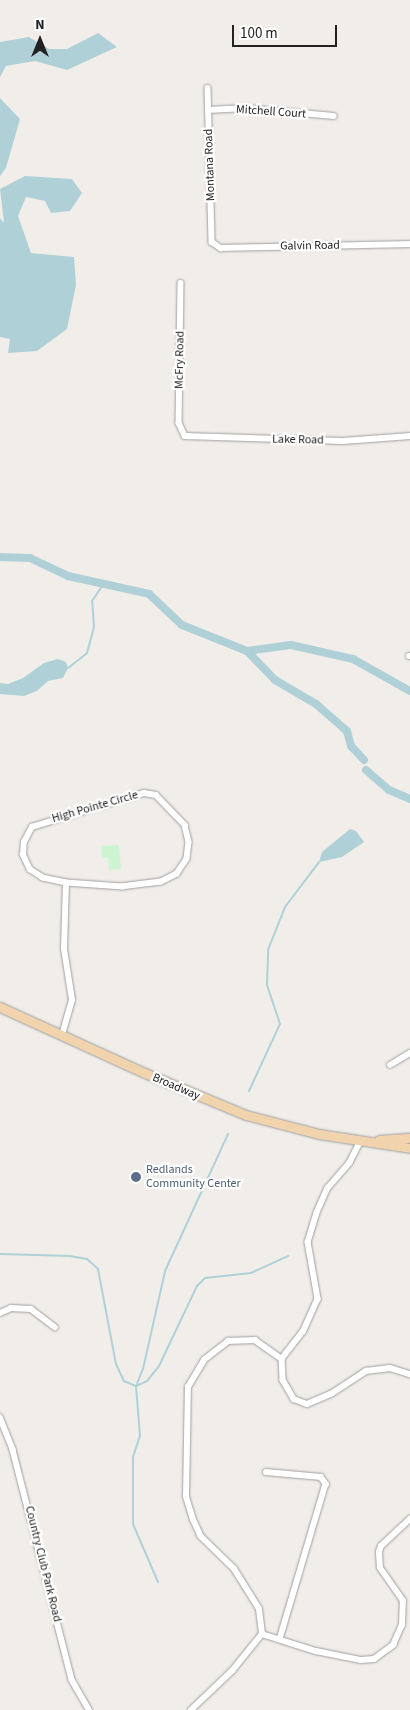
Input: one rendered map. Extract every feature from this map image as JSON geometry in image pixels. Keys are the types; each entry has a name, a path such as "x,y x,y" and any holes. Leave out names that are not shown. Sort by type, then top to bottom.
{"main road":[{"name":"Broadway","path":"0,1007 246,1115 301,1130 410,1148"},
{"name":"Broadway","path":"361,1141 410,1138"}],"street":[{"name":"Montana Road","path":"208,88 212,242"},
{"name":"Mitchell Court","path":"208,110 245,108 334,116"},
{"name":"Galvin Road","path":"212,242 221,248 410,244"},
{"name":"McFry Road","path":"181,283 180,423 185,436"},
{"name":"Lake Road","path":"185,436 343,441 410,436"},
{"name":"High Pointe Circle","path":"144,793 156,795 169,805 184,825 189,842 187,859 177,874 161,882 123,888 66,883 43,878 30,870 23,855 24,842 32,827 144,793"},
{"path":"62,1035 72,1000 64,949 66,883"},
{"path":"390,1065 410,1053"},
{"path":"361,1141 355,1157 328,1188 317,1213 308,1242 318,1299 303,1332 282,1359 283,1380 294,1399 306,1404 331,1394 366,1371 390,1368 410,1374"},
{"path":"0,1313 11,1308 31,1310 55,1326"},
{"path":"191,1710 232,1671 262,1634 259,1609 234,1569 201,1537 193,1520 186,1497 188,1387 204,1360 228,1341 255,1340 282,1359"},
{"name":"Country Club Park Road","path":"0,1417 13,1450 72,1680 89,1710"},
{"path":"266,1472 321,1477 326,1484 280,1639"},
{"path":"262,1634 316,1651 361,1660 374,1659 393,1645 402,1625 403,1601 380,1568 379,1552 381,1546 410,1519"}],"green space":[{"path":"119,845 121,869 109,870 108,858 102,858 101,846"}],"water":[{"path":"98,33 117,47 67,70 35,61 6,66 0,77 0,42 29,37 49,49 67,49"},
{"path":"0,98 20,119 6,168 0,176"},
{"path":"25,176 72,179 82,193 70,211 51,213 45,201 26,197 18,216 31,253 74,257 76,285 67,329 37,351 8,353 10,339 0,337 0,218 4,223 0,189"},
{"path":"58,659 66,662 68,668 63,678 48,681 37,691 24,696 0,694 0,683 8,684 23,678 44,663"},
{"path":"350,829 356,831 364,842 342,857 319,862 322,852"}],"waterway":[{"path":"0,557 30,558 68,576 149,594 182,625 247,651 291,645 353,659 410,691"},
{"path":"68,668 87,653 94,627 92,601 102,586"},
{"path":"247,651 275,680 316,704 347,731 351,746 364,760"},
{"path":"366,770 389,790 410,799"},
{"path":"249,1091 280,1024 267,985 268,950 285,907 319,862"},
{"path":"158,1582 133,1524 133,1457 140,1436 136,1386 143,1369 165,1271 228,1134"},
{"path":"0,1254 70,1256 87,1259 98,1269 116,1364 124,1381 136,1386 147,1381 159,1366 197,1286 205,1278 251,1273 288,1256"}],"place":[{"name":"Redlands Community Center","path":"136,1177"}]}
